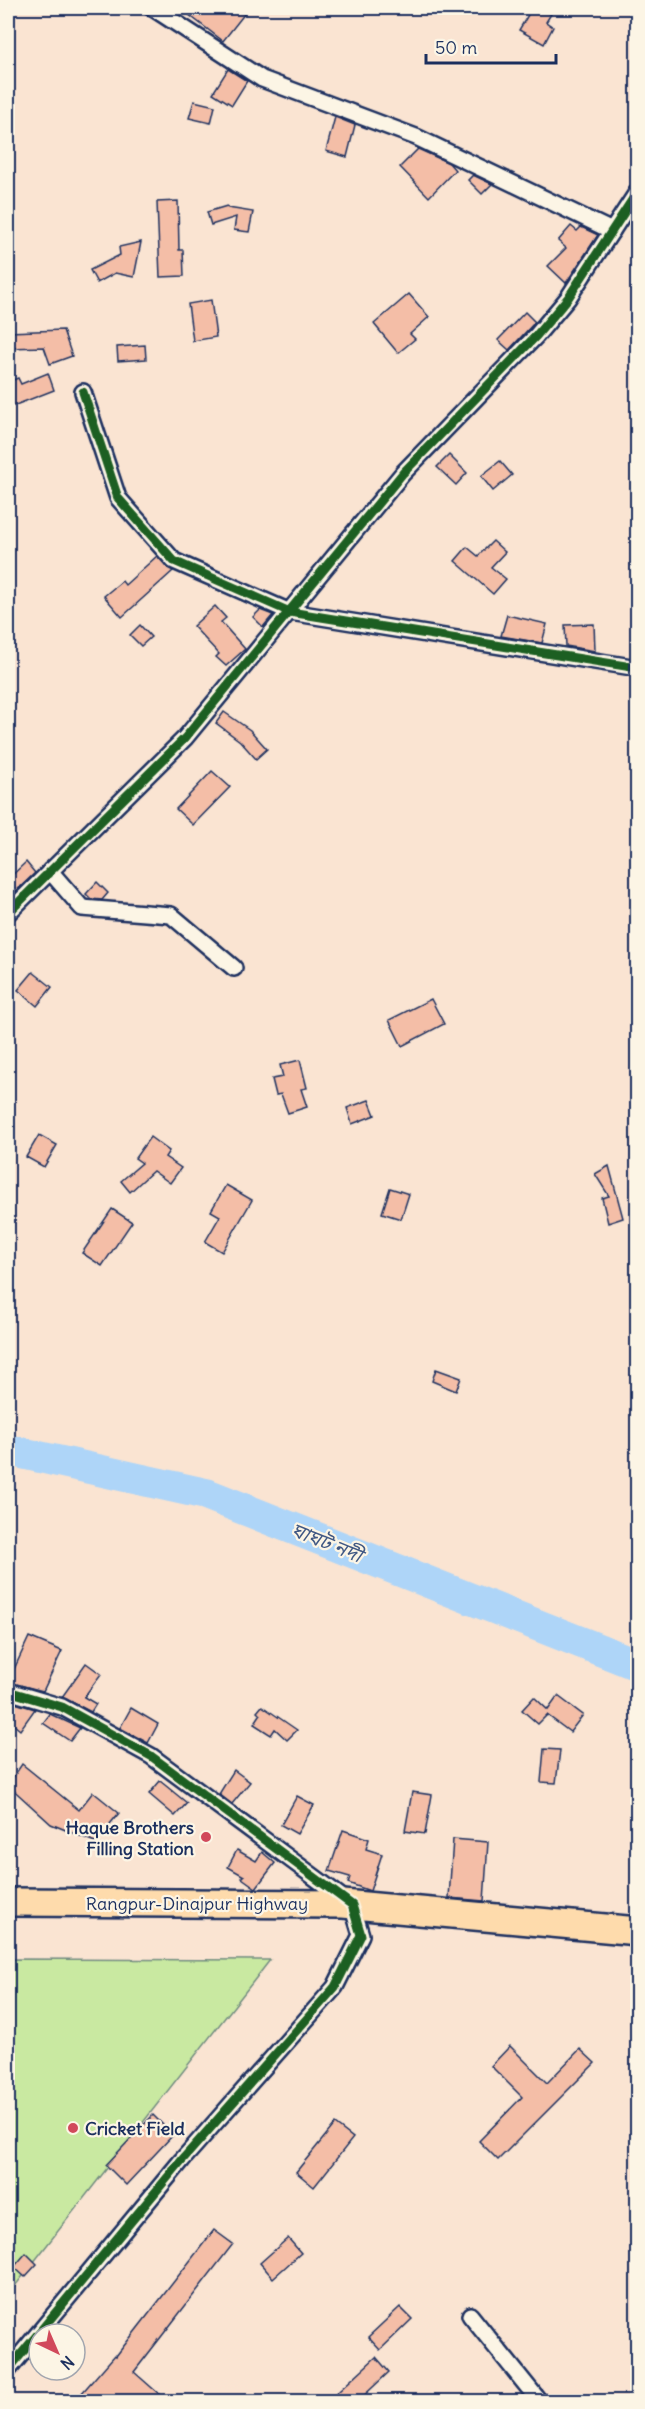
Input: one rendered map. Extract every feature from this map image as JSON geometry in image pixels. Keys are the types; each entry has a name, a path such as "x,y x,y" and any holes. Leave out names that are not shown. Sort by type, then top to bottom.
{"highway":[{"name":"Rangpur-Dinajpur Highway","path":"8,1902 352,1905 638,1931"}],"street":[{"path":"153,8 262,79 416,137 612,231"},
{"path":"8,913 185,738 403,473 536,336 568,298 638,191"},
{"path":"83,393 118,498 174,561 290,612 638,668"},
{"path":"50,871 82,908 171,915 234,968"},
{"path":"8,1691 62,1707 152,1756 352,1905 361,1935 335,1987 182,2160 8,2370"},
{"path":"470,2315 540,2402"}],"green space":[{"name":"Cricket Field","path":"8,1959 270,1960 8,2295"}],"building":[{"path":"180,8 249,8 223,41"},
{"path":"532,8 539,8 551,14 546,22 553,27 544,44 519,30"},
{"path":"228,69 247,81 232,105 213,93"},
{"path":"194,101 215,106 211,123 189,118"},
{"path":"335,117 355,125 347,157 326,151"},
{"path":"418,149 449,163 455,170 429,197 400,167"},
{"path":"473,175 492,184 482,194 468,180"},
{"path":"178,201 179,250 183,250 184,276 160,277 157,202"},
{"path":"227,206 253,212 249,232 234,230 236,217 211,225 207,212"},
{"path":"571,226 577,231 581,227 598,235 566,283 548,266 566,248 558,241"},
{"path":"141,242 134,277 115,273 97,283 90,270 120,255 119,247"},
{"path":"409,294 429,317 410,334 415,339 398,353 374,324"},
{"path":"211,300 216,337 193,341 188,304"},
{"path":"525,312 535,322 509,350 498,340"},
{"path":"63,330 72,356 50,364 44,347 8,348 8,332"},
{"path":"145,345 146,359 118,361 117,347"},
{"path":"48,373 54,390 8,408 8,382 18,378 21,384"},
{"path":"449,455 467,473 456,485 437,467"},
{"path":"500,461 512,475 493,491 481,476"},
{"path":"493,541 505,552 491,567 506,579 493,594 455,561 467,547 478,556"},
{"path":"157,556 173,571 122,617 104,596 122,581 125,585"},
{"path":"215,606 226,618 221,622 245,649 226,666 216,657 219,654 193,626"},
{"path":"260,610 273,615 263,627 253,617"},
{"path":"507,615 547,624 542,643 501,636"},
{"path":"594,624 595,651 566,646 565,625"},
{"path":"140,625 151,637 141,646 130,635"},
{"path":"224,712 250,730 267,749 256,759 240,741 216,723"},
{"path":"212,771 230,787 193,825 176,809"},
{"path":"26,862 35,873 16,891 8,879"},
{"path":"97,882 108,893 102,900 91,899 86,894"},
{"path":"33,972 52,987 37,1006 18,990"},
{"path":"431,999 444,1024 402,1046 389,1020"},
{"path":"300,1060 307,1088 301,1089 307,1107 288,1113 281,1094 276,1095 272,1079 283,1077 280,1065"},
{"path":"369,1100 375,1115 352,1124 347,1108"},
{"path":"39,1135 57,1145 44,1167 26,1157"},
{"path":"150,1137 169,1151 165,1157 181,1168 170,1183 153,1171 130,1192 121,1181 142,1163 135,1158"},
{"path":"609,1166 623,1218 608,1223 602,1198 609,1196 595,1174"},
{"path":"226,1185 252,1200 222,1252 205,1242 220,1216 211,1211"},
{"path":"390,1188 409,1194 401,1219 382,1213"},
{"path":"112,1209 132,1222 102,1266 82,1253"},
{"path":"436,1369 461,1378 456,1391 432,1381"},
{"path":"29,1637 62,1651 43,1691 8,1682"},
{"path":"86,1663 101,1674 84,1697 96,1704 91,1712 62,1697"},
{"path":"558,1696 583,1715 570,1732 547,1715 538,1724 522,1710 534,1697 548,1710"},
{"path":"8,1701 35,1709 20,1730 8,1720"},
{"path":"262,1706 297,1730 287,1740 275,1729 271,1735 254,1724 260,1715 257,1712"},
{"path":"131,1708 158,1724 148,1743 120,1728"},
{"path":"50,1714 80,1728 70,1741 43,1723"},
{"path":"544,1749 560,1750 556,1783 541,1782"},
{"path":"22,1764 79,1810 93,1792 119,1813 95,1842 51,1824 8,1785"},
{"path":"234,1770 250,1782 232,1804 219,1794"},
{"path":"160,1781 187,1803 175,1816 149,1794"},
{"path":"412,1792 432,1795 425,1834 405,1831"},
{"path":"297,1796 314,1805 297,1834 281,1825"},
{"path":"343,1830 369,1839 366,1849 382,1854 370,1891 348,1883 350,1877 329,1871"},
{"path":"453,1839 488,1842 484,1901 449,1898"},
{"path":"237,1850 256,1861 262,1852 275,1863 256,1888 242,1878 244,1876 228,1867"},
{"path":"510,2046 547,2083 580,2049 595,2063 498,2160 479,2141 522,2097 491,2066"},
{"path":"153,2115 173,2135 126,2185 106,2165"},
{"path":"335,2124 353,2138 314,2187 296,2172"},
{"path":"214,2230 233,2244 134,2372 168,2402 74,2402 116,2356"},
{"path":"288,2238 301,2253 273,2278 260,2263"},
{"path":"26,2253 37,2264 25,2277 14,2267"},
{"path":"400,2307 412,2319 380,2350 368,2337"},
{"path":"376,2357 389,2372 357,2402 327,2402"}],"waterway":[{"name":"ঘাঘট নদী","path":"8,1450 206,1494 638,1665"}],"cycle path":[{"path":"8,913 185,738 403,473 536,336 568,298 638,191"},
{"path":"83,392 118,498 174,561 290,612 638,668"},
{"path":"8,1691 62,1707 151,1756 352,1905 361,1935 335,1987 182,2160 8,2370"}],"place":[{"name":"Haque Brothers Filling Station","path":"206,1837"},
{"name":"Cricket Field","path":"73,2128"}]}
